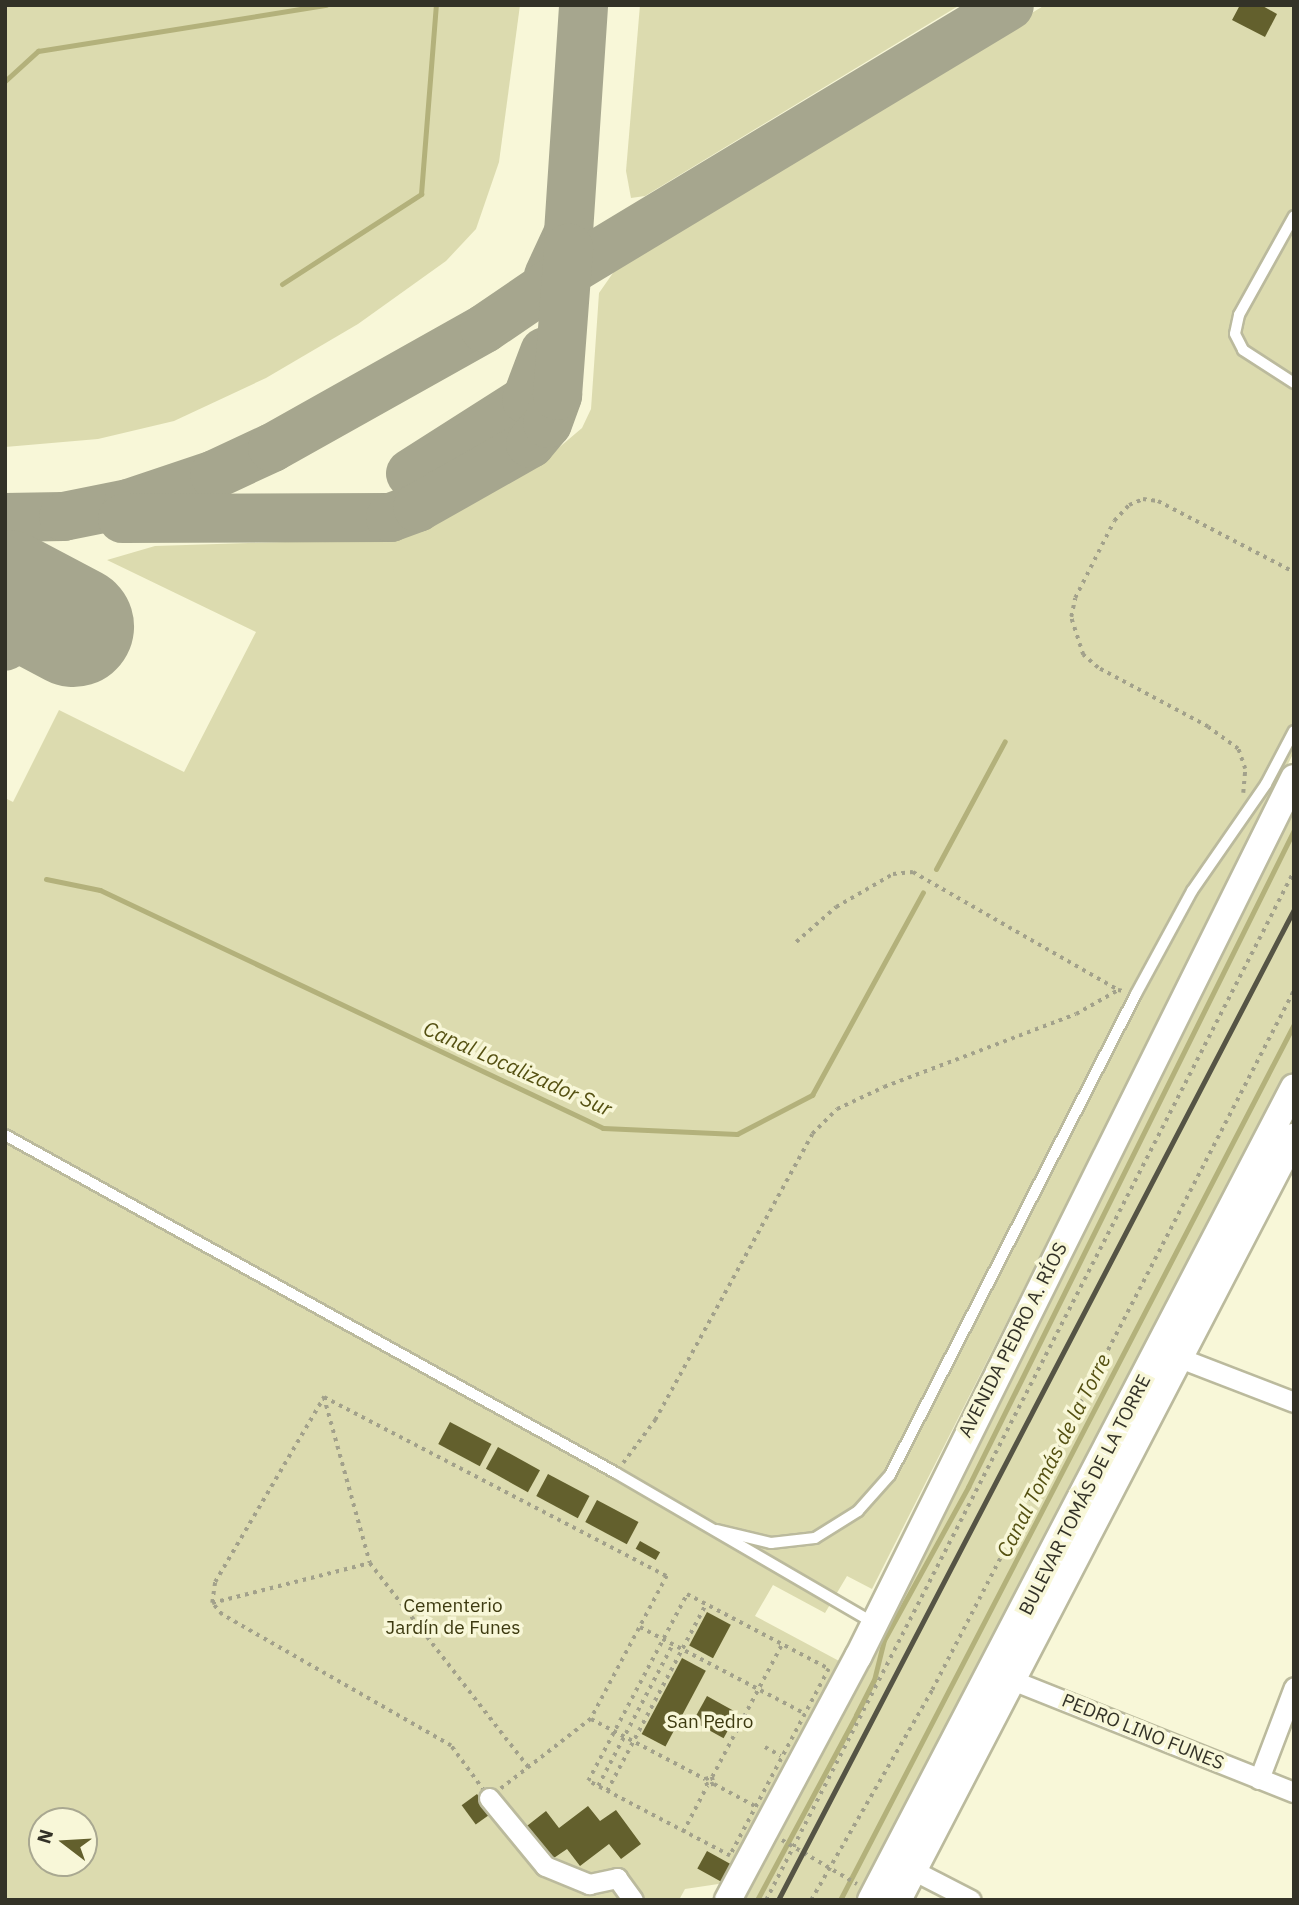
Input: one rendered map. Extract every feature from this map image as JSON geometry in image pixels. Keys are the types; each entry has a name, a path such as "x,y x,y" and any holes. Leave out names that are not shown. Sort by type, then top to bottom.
{"main road":[{"name":"AVENIDA PEDRO A. RÍOS","path":"728,1900 823,1723 1294,778"},
{"name":"BULEVAR TOMÁS DE LA TORRE","path":"1171,1354 1294,1087"},
{"name":"BULEVAR TOMÁS DE LA TORRE","path":"898,1900 903,1865 1171,1354 1294,1137"},
{"name":"BULEVAR TOMÁS DE LA TORRE","path":"862,1891 903,1865"}],"street":[{"path":"1171,1354 1294,1402"},
{"name":"PEDRO LINO FUNES","path":"1003,1677 1294,1792"},
{"path":"1259,1779 1294,1687"},
{"path":"489,1798 545,1866 589,1884 617,1878 634,1900"},
{"path":"903,1865 971,1900"}],"lane":[{"path":"1294,216 1239,315 1235,334 1243,350 1294,383"},
{"path":"718,1530 771,1543 815,1538 858,1511 890,1475 1136,994 1192,891 1266,784 1294,731"},
{"path":"5,1135 616,1472 872,1622"}],"path":[{"path":"1237,806 1245,769 1238,749 1208,727 1090,662 1074,637 1075,598 1114,521 1129,505 1143,499 1158,500 1294,572"},
{"path":"796,942 836,907 893,874 913,872 1118,990 1136,994"},
{"path":"766,1900 1294,872"},
{"path":"616,1472 655,1420 812,1134 837,1109 884,1087 1076,1014 1118,990"},
{"path":"811,1900 932,1690 1294,990"},
{"path":"324,1397 370,1563 530,1768"},
{"path":"324,1397 667,1576 591,1719 489,1798 451,1746 222,1615 212,1603 215,1582 324,1397"},
{"path":"212,1603 370,1563"},
{"path":"730,1856 588,1781 614,1731 687,1594 829,1669"},
{"path":"607,1791 706,1604"},
{"path":"640,1627 823,1723"},
{"path":"598,1786 673,1644"},
{"path":"714,1784 712,1777 782,1644"},
{"path":"591,1719 705,1779 712,1777"},
{"path":"765,1747 782,1757"},
{"path":"683,1832 707,1786 705,1779"},
{"path":"707,1786 714,1784 775,1816"},
{"path":"786,1842 846,1876 862,1891"}],"green space":[{"path":"5,5 520,5 499,162 476,229 446,261 358,324 266,378 174,421 98,439 5,447"},
{"path":"640,5 960,5 645,196 631,198 626,171"},
{"path":"1045,5 1294,5 1294,752 872,1589 847,1576 825,1613 773,1585 755,1616 841,1662 725,1883 685,1889 679,1900 5,1900 5,798 13,802 59,710 184,772 256,632 107,560 155,546 379,539 409,533 549,456 582,428 591,409 599,293 622,260"},
{"path":"1294,778 1294,1087 871,1900 728,1900"}],"building":[{"path":"1240,5 1261,5 1277,14 1265,37 1232,20"},
{"path":"450,1422 491,1444 480,1466 438,1444"},
{"path":"498,1447 540,1470 528,1492 486,1469"},
{"path":"548,1474 589,1496 578,1518 536,1496"},
{"path":"597,1500 638,1522 627,1544 585,1522"},
{"path":"640,1541 660,1552 656,1560 636,1549"},
{"path":"707,1612 731,1625 713,1658 689,1646"},
{"path":"682,1658 706,1671 665,1747 642,1734"},
{"path":"707,1696 738,1713 724,1738 693,1721"},
{"path":"477,1794 491,1813 476,1825 462,1805"},
{"path":"588,1806 600,1821 616,1810 641,1844 621,1859 609,1844 580,1866 567,1849 548,1862 523,1829 546,1811 559,1828"},
{"path":"707,1851 734,1866 724,1884 697,1868"}],"waterway":[{"path":"5,81 38,51 326,5"},
{"path":"282,284 421,194 436,5"},
{"name":"Canal Localizador Sur","path":"936,869 1005,741"},
{"path":"757,1900 874,1680 884,1640 968,1487 1294,830"},
{"name":"Canal Localizador Sur","path":"46,879 100,890 603,1128 737,1134 812,1095 923,892"},
{"name":"Canal Tomás de la Torre","path":"840,1900 1294,1024"}],"taxiway":[{"path":"548,275 568,232 583,5"},
{"path":"5,517 63,516 128,503 214,474 272,447 484,328 566,272 1009,5"},
{"path":"122,518 390,517 417,507 530,443 547,423 557,395 568,247"},
{"path":"410,473 526,399 544,351"},
{"path":"5,595 11,612 5,645"}],"runway":[{"path":"5,590 73,626"}],"railway":[{"path":"778,1900 1294,909"}],"park label":[{"name":"Cementerio Jardín de Funes","path":"453,1617"},
{"name":"San Pedro","path":"710,1722"}]}
